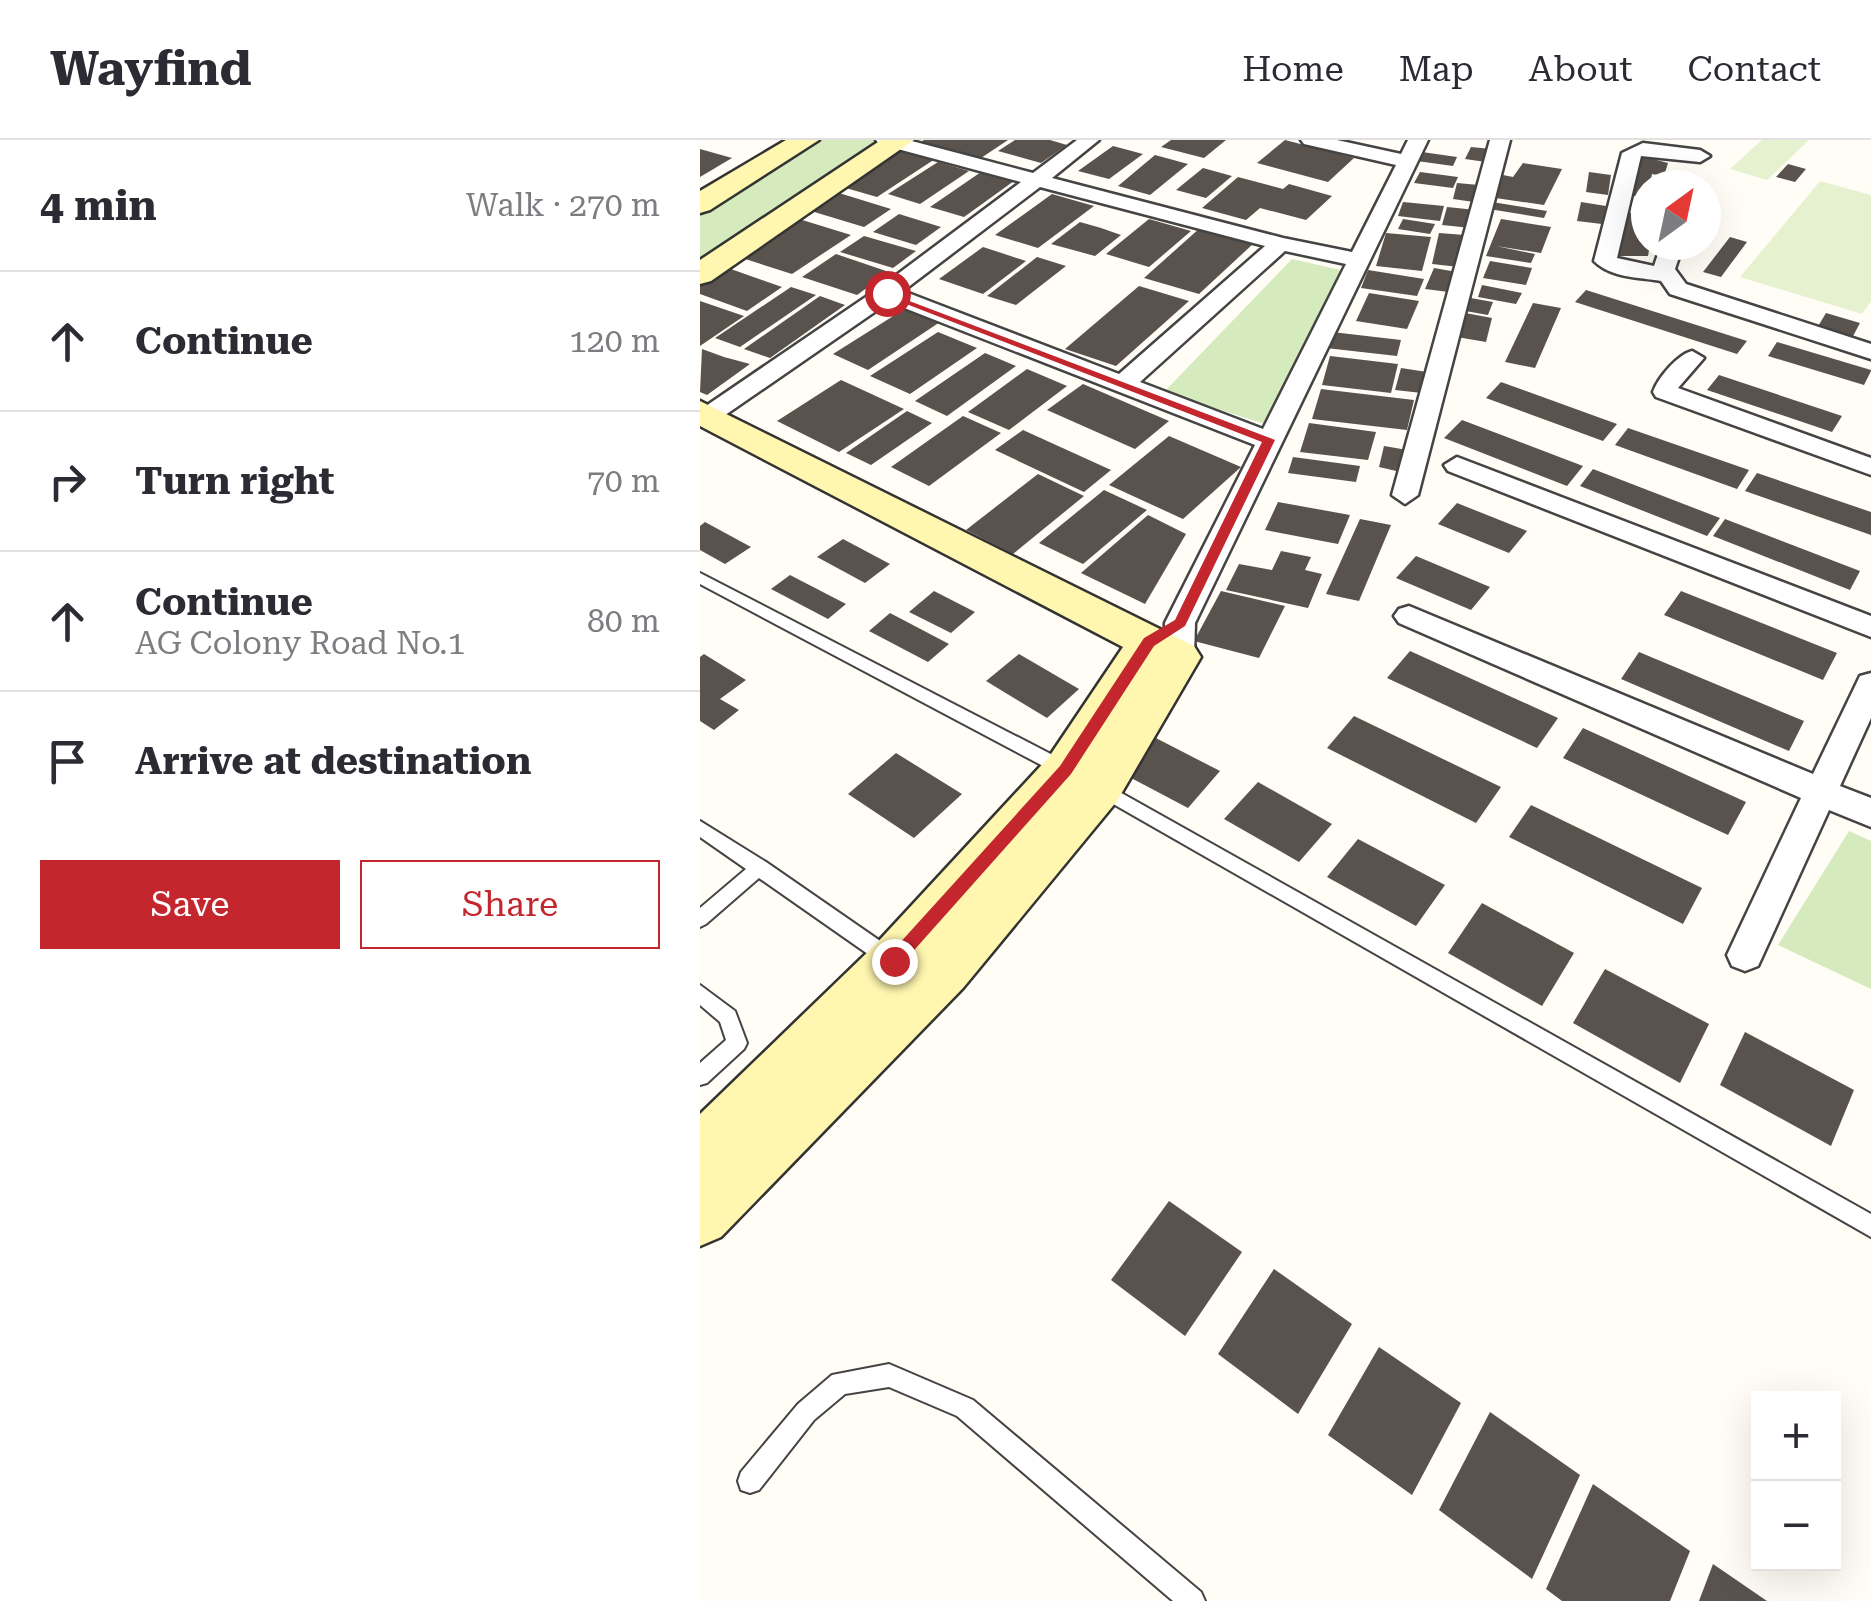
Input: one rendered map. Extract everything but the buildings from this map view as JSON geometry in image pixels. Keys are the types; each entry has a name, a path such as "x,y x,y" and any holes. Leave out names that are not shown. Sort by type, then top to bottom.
{"main road":[{"path":"700,204 805,140"},
{"path":"700,274 894,141"},
{"path":"700,1216 1083,779 1169,641 705,413"},
{"path":"700,1154 912,973"}],"street":[{"path":"705,413 887,293 1088,140"},
{"path":"1169,641 1413,151 1311,140"},
{"path":"1405,495 1500,140"},
{"path":"894,141 1032,181 1360,260"},
{"path":"1667,276 1616,267 1606,261 1632,153 1642,149 1700,156"},
{"path":"1122,386 1281,244"},
{"path":"1667,260 1667,276 1688,294 1871,352"},
{"path":"887,293 1269,440"},
{"path":"1692,358 1664,388 1665,392 1869,462"},
{"path":"1456,465 1871,627"},
{"path":"1409,616 1871,813"},
{"path":"1744,955 1871,684"}],"lane":[{"path":"700,599 708,583 1083,779 1871,1226"},
{"path":"704,837 760,866 912,973"},
{"path":"700,919 760,866"},
{"path":"700,993 728,1017 737,1043 700,1076"},
{"path":"750,1481 806,1412 840,1383 889,1375 922,1386 965,1408 1192,1601"}],"green space":[{"path":"805,140 900,140 700,274 700,204"},
{"path":"1762,140 1808,141 1767,180 1730,169"},
{"path":"1820,181 1871,195 1871,301 1862,314 1740,277"},
{"path":"1292,259 1345,271 1268,425 1164,392"},
{"path":"1849,831 1871,841 1871,989 1778,945"}],"route":[{"path":"887,293 1269,440 1180,623 1149,642 1066,770 894,961"}]}
